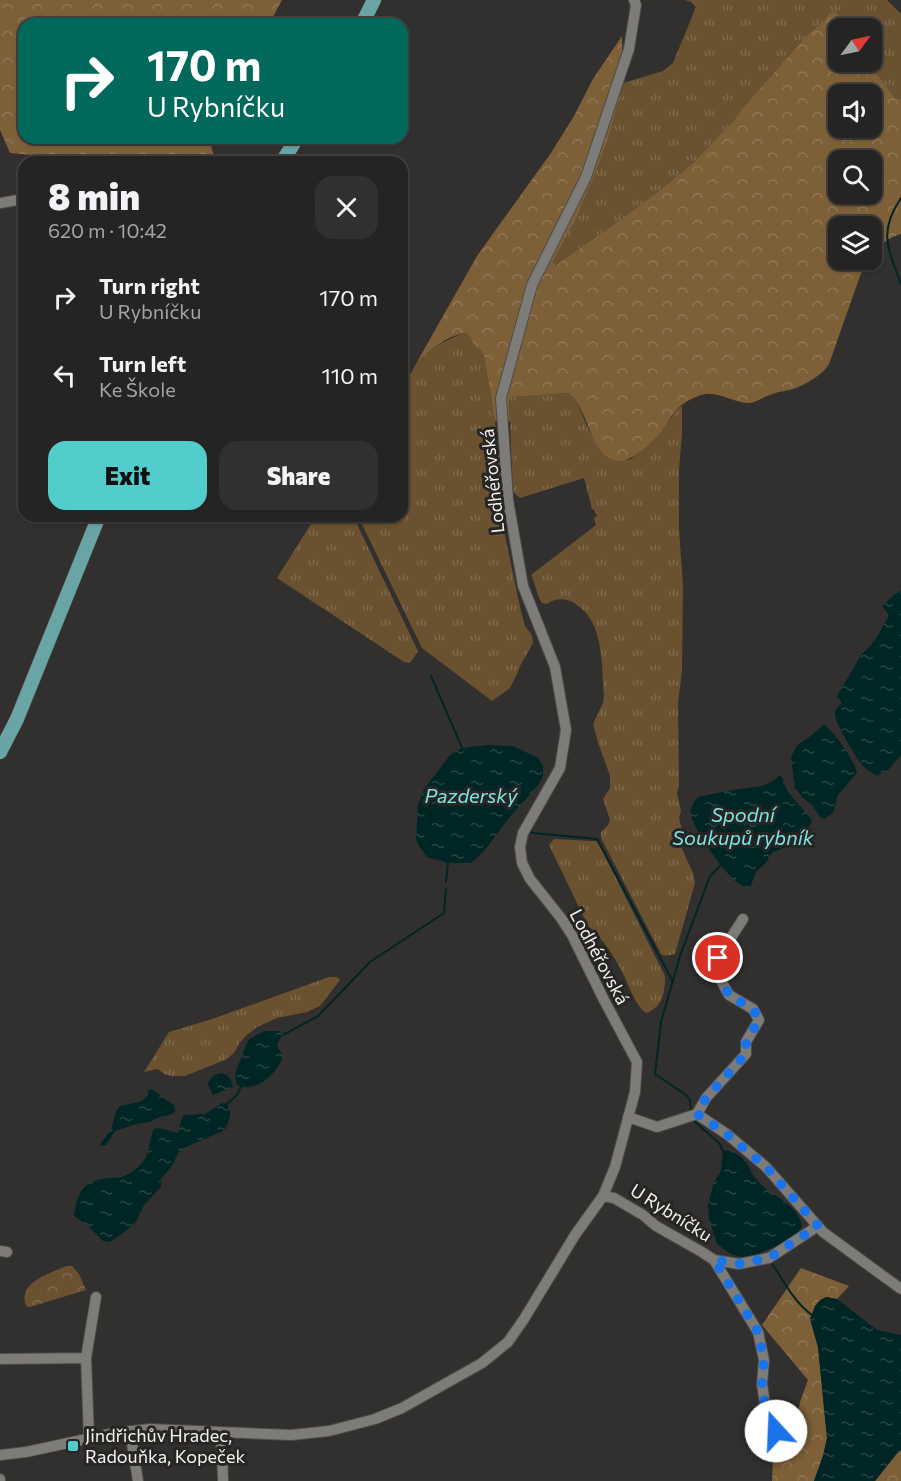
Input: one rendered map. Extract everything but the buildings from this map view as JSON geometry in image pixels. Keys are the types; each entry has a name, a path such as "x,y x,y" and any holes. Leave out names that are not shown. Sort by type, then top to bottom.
{"main road":[{"path":"365,18 374,0"},
{"path":"0,752 17,719 97,522"}],"street":[{"name":"Lodhéřovská","path":"0,1455 150,1429 291,1435 329,1431 375,1419 402,1408 482,1363 508,1342 575,1235 603,1196 615,1167 635,1092 637,1062 572,935 530,879 522,863 520,847 523,833 560,768 566,730 555,667 523,586 508,500 501,398 532,285 586,177 629,50 636,4 634,0"},
{"path":"0,202 18,200"},
{"path":"628,1117 657,1127 697,1114 706,1098 746,1054 746,1042 759,1020 753,1009 729,995 717,973 718,958 743,919"},
{"path":"697,1114 728,1135 766,1167 823,1232 901,1289"},
{"name":"U Rybníčku","path":"603,1196 614,1198 714,1260 739,1264 769,1258 818,1226"},
{"path":"714,1260 758,1332 764,1360 762,1384 765,1404 776,1431"},
{"path":"89,1438 86,1358 96,1297"},
{"path":"0,1359 86,1358"},
{"path":"130,1431 138,1481"},
{"path":"218,1481 225,1481 219,1432"}],"green space":[{"path":"0,0 282,0 272,18 18,18 18,144 212,144 216,156 10,153 0,130"},
{"path":"685,0 887,0 901,14 901,99 896,99 876,72 882,72 882,18 839,18 829,14 807,35 734,120 693,163 655,194 556,265 553,262 555,257 612,126 623,83 663,71 673,63 696,7"},
{"path":"835,11 840,18 828,18 828,72 876,72 896,99 901,99 901,234 882,244 882,216 828,216 828,270 863,270 829,364 819,375 796,388 751,403 703,394 677,409 661,432 641,451 629,459 617,461 600,450 581,409 568,393 511,397 509,400 510,421 495,421 484,356 467,333 446,339 417,362 477,256 551,153 593,79 622,36 623,83 612,126 576,218 555,257 553,262 556,265 655,194 693,163 734,120 807,35 829,14"},
{"path":"467,332 484,356 500,461 500,512 520,607 533,643 510,688 492,701 422,648 361,522 408,522 408,378 417,362 428,350"},
{"path":"568,393 579,406 594,437 617,461 631,459 682,406 679,530 683,585 682,670 678,704 679,786 677,793 681,811 679,818 683,834 682,849 695,883 675,954 661,954 601,838 601,832 610,820 603,799 610,788 610,776 593,724 603,703 604,695 600,644 596,632 584,611 574,603 560,599 547,604 542,603 531,575 596,525 594,518 597,516 592,509 584,478 520,498 513,492 509,400 511,397"},
{"path":"312,522 356,522 418,651 410,663 404,662 277,578"},
{"path":"554,839 596,841 599,844 665,976 662,998 652,1011 646,1013 638,1004 611,953 588,926 549,845"},
{"path":"329,977 337,977 340,980 320,1006 307,1012 277,1018 257,1027 225,1060 185,1076 164,1074 158,1069 144,1072 169,1032"},
{"path":"72,1266 79,1274 86,1290 30,1307 26,1306 26,1291 31,1285 45,1275"},
{"path":"801,1268 849,1286 837,1299 826,1297 810,1319 818,1347 827,1438 814,1481 772,1481 773,1459 784,1447 793,1444 800,1402 808,1380 762,1325"},
{"path":"901,1450 901,1481 875,1481 898,1452"}],"water":[{"path":"901,591 901,755 889,769 877,776 862,765 842,733 835,715 842,703 837,696 861,655 877,637 889,615 882,606"},
{"path":"824,725 844,747 857,773 838,795 833,813 824,819 795,788 791,757 797,745"},
{"name":"Pazderský","path":"488,745 513,746 538,758 543,766 543,775 539,784 485,850 470,863 448,863 427,857 416,839 418,805 424,789 450,755 462,748"},
{"name":"Spodní Soukupů rybník","path":"780,775 787,791 812,821 788,846 772,853 766,863 756,872 750,888 746,887 737,883 729,875 707,846 694,825 691,807 698,797 762,786"},
{"path":"265,1031 279,1031 283,1035 277,1044 283,1056 280,1063 271,1075 259,1084 244,1087 237,1085 236,1070 248,1041"},
{"path":"222,1073 230,1078 233,1087 213,1095 208,1084 210,1079"},
{"path":"148,1088 174,1105 175,1112 150,1122 115,1131 106,1145 102,1146 100,1144 111,1130 116,1111 120,1106 142,1101 148,1095"},
{"path":"222,1103 227,1104 230,1110 225,1130 184,1148 178,1153 172,1166 161,1179 161,1187 144,1205 136,1222 127,1230 110,1242 103,1241 74,1216 79,1195 87,1185 99,1180 124,1176 141,1164 146,1156 154,1129 160,1128 178,1133 184,1115 205,1114"},
{"path":"723,1150 741,1157 763,1186 796,1212 802,1227 795,1235 784,1243 747,1258 732,1255 717,1244 709,1219 708,1204 714,1182 721,1171"},
{"path":"826,1297 837,1299 877,1330 901,1335 901,1450 875,1481 814,1481 827,1438 818,1347 810,1319 815,1306"}],"waterway":[{"path":"901,198 889,221 887,231 889,250 901,284"},
{"path":"431,676 463,750"},
{"path":"529,831 597,839 673,982"},
{"path":"446,882 448,863"},
{"path":"691,1112 690,1100 686,1095 655,1074 661,1022 680,956 710,876 722,864"},
{"path":"283,1035 318,1016 370,962 444,913 446,889"},
{"path":"227,1104 237,1095 241,1086"},
{"path":"694,1121 719,1143 724,1153"},
{"path":"770,1260 794,1297 812,1315"}],"place":[{"name":"Jindřichův Hradec, Radouňka, Kopeček","path":"73,1446"}],"route":[{"path":"718,958 717,973 729,995 753,1009 759,1020 746,1042 746,1054 706,1098 697,1114 728,1135 766,1167 818,1226 769,1258 739,1264 714,1260 758,1332 764,1360 762,1384 765,1404 776,1431"}]}
